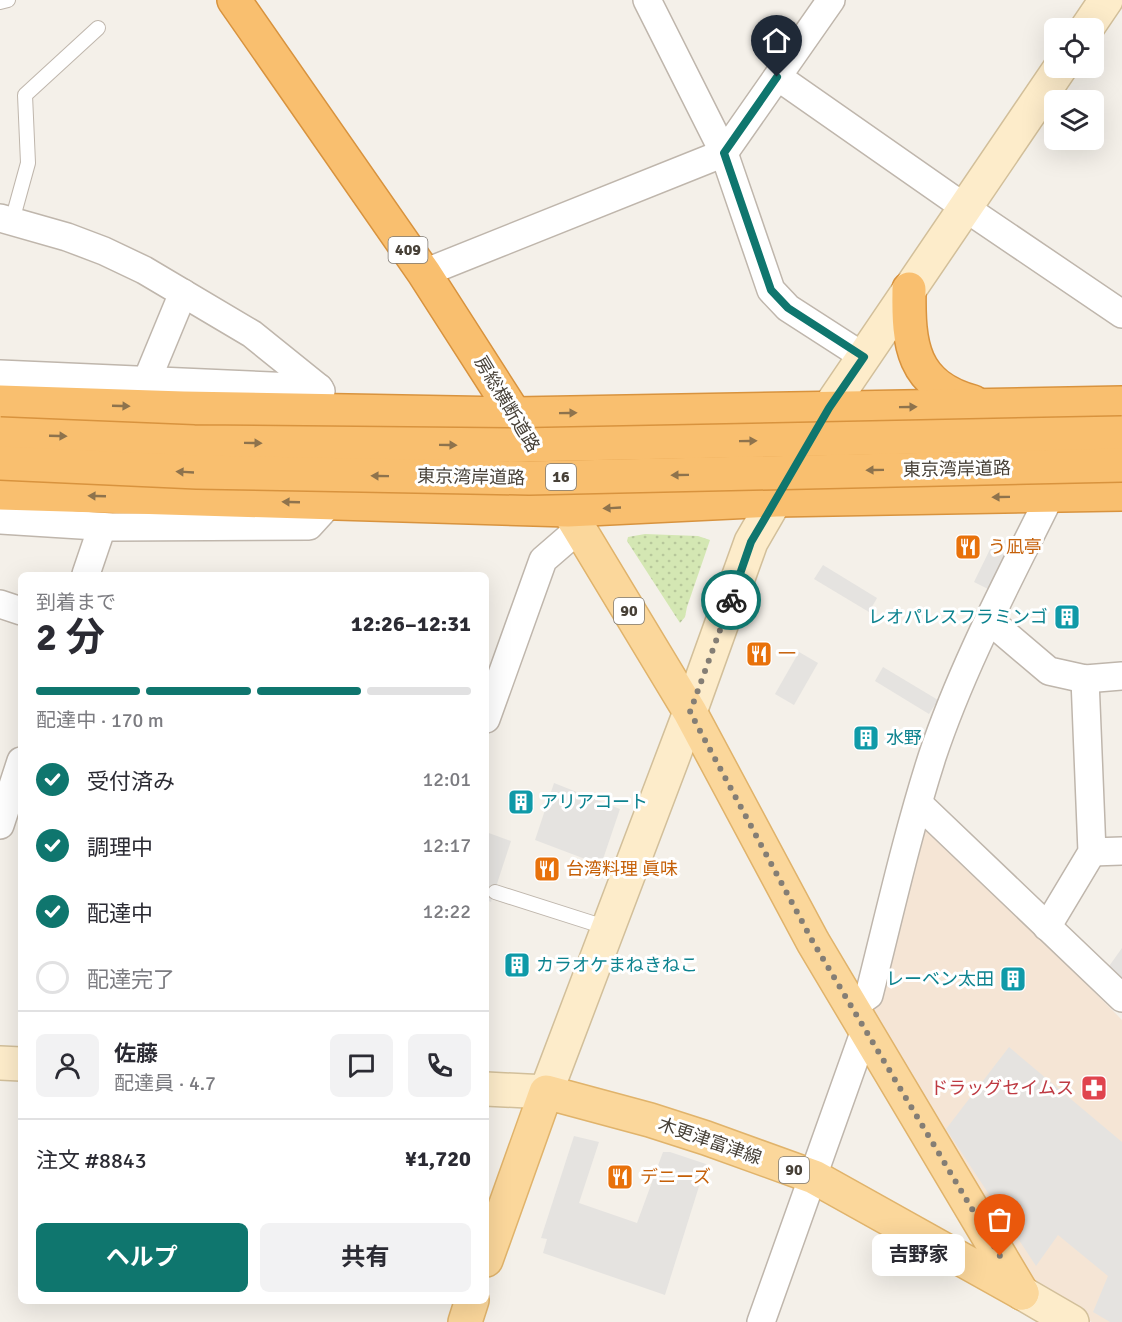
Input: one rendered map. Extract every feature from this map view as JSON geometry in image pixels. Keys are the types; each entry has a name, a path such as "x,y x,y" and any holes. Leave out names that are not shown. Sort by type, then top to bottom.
{"highway":[{"name":"房総横断道路","path":"234,0 424,273 516,414 574,519"},
{"path":"909,289 908,323 913,348 922,371 938,387 958,398 983,405"},
{"path":"0,402 328,400 516,414 983,405 1117,397"},
{"name":"東京湾岸道路","path":"0,434 194,442 522,445 1122,433"},
{"name":"東京湾岸道路","path":"0,463 197,472 529,478 1122,465"},
{"name":"16","path":"0,493 330,503 574,519 776,500 1122,494"}],"main road":[{"name":"房総横断道路","path":"574,519 690,712 813,942 1022,1293"},
{"name":"木更津富津線","path":"546,1092 705,1138 814,1177 1022,1293"},
{"path":"489,1252 546,1092"},
{"path":"465,1322 471,1304"}],"street":[{"path":"647,0 724,153 771,290 788,308 864,357"},
{"path":"424,273 724,153 831,0"},
{"path":"1094,18 1106,0"},
{"path":"777,77 1122,314"},
{"path":"489,1089 546,1092 690,712 751,542 829,408 1053,78"},
{"path":"6,219 104,251 144,270 252,334 328,400"},
{"path":"147,380 183,293"},
{"path":"0,374 147,380 328,400"},
{"path":"760,1322 814,1177 859,1019 869,994 932,757 955,697 1050,496 1117,397"},
{"path":"0,520 102,527 309,526 330,503"},
{"path":"489,711 543,560 574,519"},
{"path":"87,572 102,527"},
{"path":"0,604 18,610"},
{"path":"990,621 1049,671 1085,679 1122,676"},
{"path":"1047,927 1092,852 1085,679"},
{"path":"0,825 13,762"},
{"path":"919,804 1122,998"},
{"path":"1092,852 1122,851"},
{"path":"0,1063 18,1064"},
{"path":"1022,1293 1039,1322"},
{"path":"1022,1293 1072,1322"}],"lane":[{"path":"0,2 8,0"},
{"path":"6,219 28,163 26,95 98,28"},
{"path":"495,892 608,928"}],"shaded area":[{"path":"1022,538 994,592 974,582 994,541"},
{"path":"823,565 877,598 869,612 814,579"},
{"path":"799,652 818,663 794,705 775,694"},
{"path":"883,667 938,700 929,714 875,681"},
{"path":"554,783 620,809 601,865 535,840"},
{"path":"926,822 1122,1020 1122,1322 1092,1322 1028,1289 862,1012"},
{"path":"489,833 511,841 491,902 489,901"},
{"path":"1122,948 1122,992 1102,976"},
{"path":"1009,1047 1122,1142 1122,1322 1110,1322 1093,1312 1108,1276 1058,1235 1036,1266 946,1129"},
{"path":"574,1136 599,1142 579,1203 637,1223 663,1152 670,1152 706,1164 665,1295 543,1253 547,1239 541,1238"}],"green space":[{"path":"645,534 698,536 710,540 685,617 680,623 627,541 628,537"}],"way so far":[{"path":"731,600 690,712 813,942 1000,1256"}],"place":[{"name":"う凪亭","path":"968,547"},
{"name":"レオパレスフラミンゴ","path":"1067,617"},
{"name":"一","path":"759,654"},
{"name":"水野","path":"866,738"},
{"name":"アリアコート","path":"521,802"},
{"name":"台湾料理 眞味","path":"547,869"},
{"name":"カラオケまねきねこ","path":"517,965"},
{"name":"レーベン太田","path":"1013,979"},
{"name":"ドラッグセイムス","path":"1094,1088"},
{"name":"デニーズ","path":"620,1177"},
{"name":"吉野家","path":"1000,1256"}],"route":[{"path":"731,600 751,542 829,408 864,357 788,308 771,290 724,153 777,77"}]}
